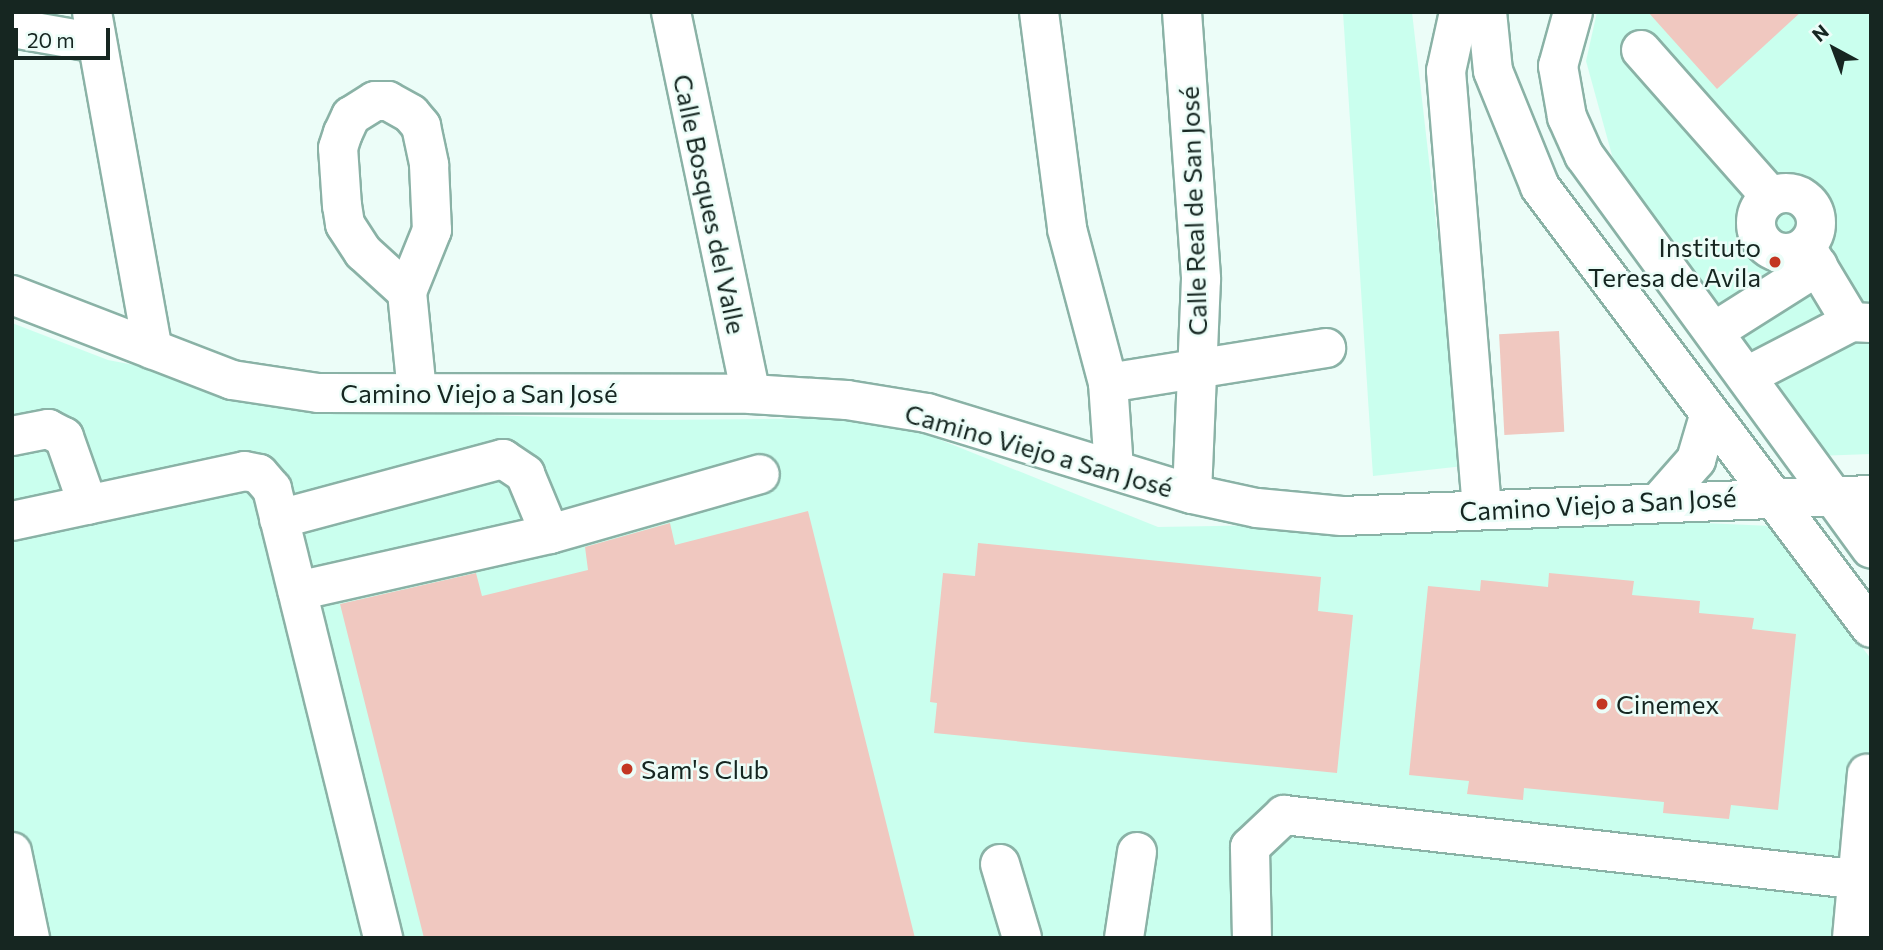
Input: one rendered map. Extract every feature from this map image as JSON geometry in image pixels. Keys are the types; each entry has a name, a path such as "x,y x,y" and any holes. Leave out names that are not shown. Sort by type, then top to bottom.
{"street":[{"name":"Calle Bosques del Valle","path":"671,12 751,394"},
{"path":"1039,12 1067,229 1108,383 1114,469"},
{"name":"Calle Real de San José","path":"1182,12 1201,279 1192,494"},
{"path":"1459,12 1446,71 1482,510"},
{"path":"1487,12 1493,71 1540,187 1871,628"},
{"path":"1559,22 1560,90 1584,155 1871,548"},
{"path":"12,28 95,27 153,350"},
{"path":"1641,50 1771,197 1794,193 1812,207 1816,230 1812,256 1715,331"},
{"path":"1747,376 1861,322 1812,256"},
{"path":"407,292 417,392"},
{"name":"Camino Viejo a San José","path":"12,295 232,380 318,393 751,394 927,413 1192,494 1257,508 1342,516 1770,495 1871,495"},
{"path":"1108,383 1196,372 1326,348"},
{"path":"1660,501 1696,460 1709,415"},
{"path":"12,436 48,429 64,438 88,505"},
{"path":"279,519 503,459 525,474 550,534"},
{"path":"12,521 245,471 259,474 272,489 383,938"},
{"path":"297,591 550,534 760,474"},
{"path":"1853,938 1865,880 1867,774"},
{"path":"1252,938 1250,846 1284,815 1865,880"},
{"path":"12,852 30,938"},
{"path":"1124,938 1137,852"},
{"path":"1000,864 1021,938"}],"shaded area":[{"path":"1343,12 1412,12 1464,466 1373,476"},
{"name":"Instituto Teresa de Avila","path":"1597,12 1871,12 1871,454 1816,456 1618,177 1586,61"},
{"path":"12,323 108,360 381,412 659,420 886,418 1158,527 1615,519 1771,526 1871,659 1871,938 12,938"}],"building":[{"path":"1648,12 1801,12 1717,89"},
{"path":"1559,331 1564,432 1504,435 1499,334"},
{"name":"Sam's Club","path":"808,511 915,938 424,938 340,604 476,573 482,596 588,570 585,547 670,523 675,545"},
{"path":"978,543 1321,577 1318,611 1353,615 1337,773 934,733 937,703 930,702 943,573 975,576"},
{"name":"Cinemex","path":"1549,573 1634,581 1632,595 1700,601 1699,613 1754,618 1752,629 1796,634 1778,810 1731,805 1729,819 1663,813 1664,802 1524,788 1523,800 1467,794 1469,781 1409,775 1428,586 1480,591 1481,580 1548,587"}],"place":[{"name":"Instituto Teresa de Avila","path":"1775,262"},
{"name":"Cinemex","path":"1602,704"},
{"name":"Sam's Club","path":"627,769"}]}
